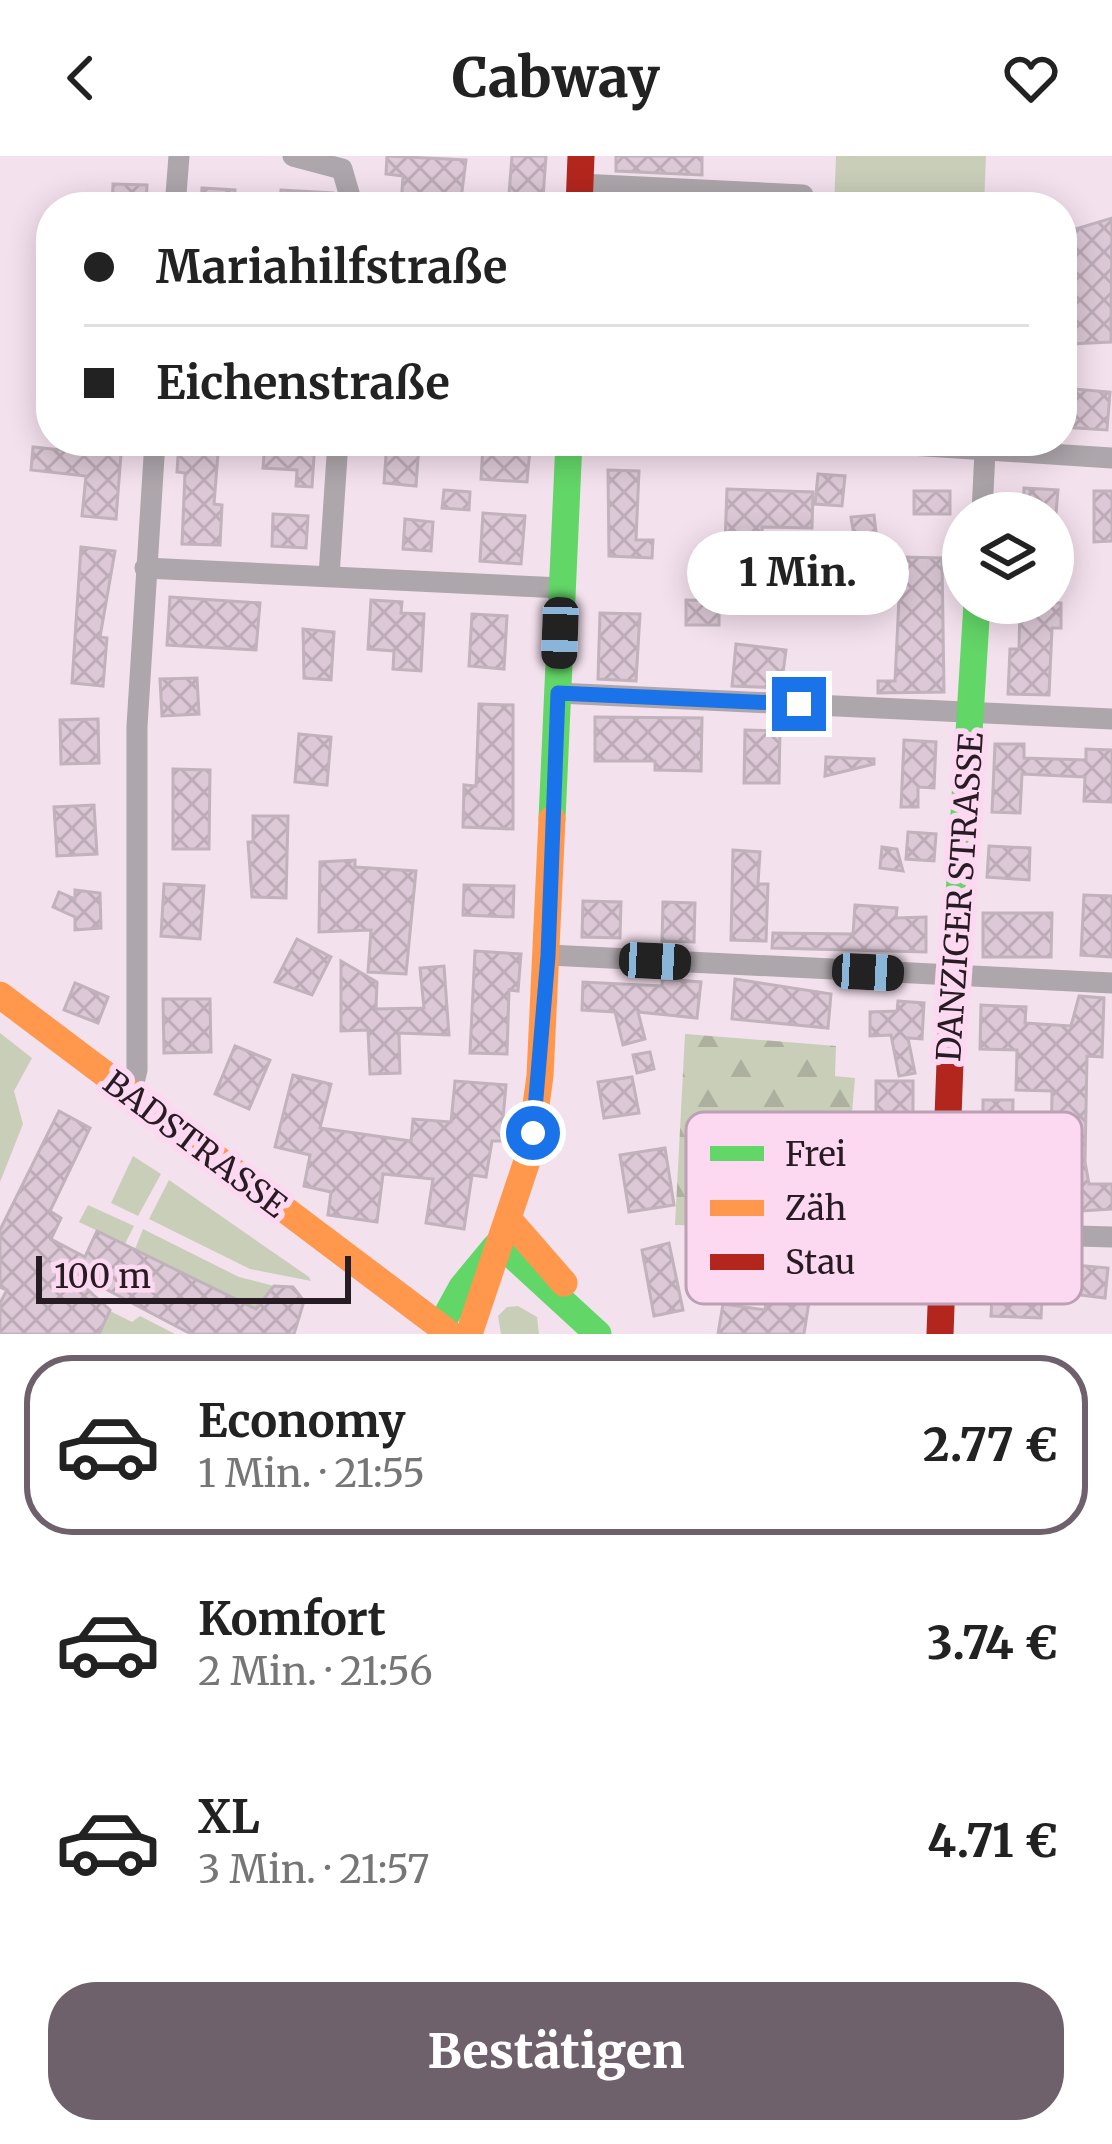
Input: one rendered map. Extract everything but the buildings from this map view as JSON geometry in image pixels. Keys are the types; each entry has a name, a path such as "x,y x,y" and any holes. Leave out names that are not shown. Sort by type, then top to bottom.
{"street":[{"path":"176,192 179,156"},
{"path":"293,156 342,169 349,192"},
{"path":"580,182 752,192"},
{"path":"131,1096 137,1070 137,726 154,456"},
{"path":"329,576 337,456"},
{"path":"469,1334 533,1133 548,956 568,456"},
{"path":"983,492 985,456"},
{"path":"1076,456 1112,458"},
{"path":"145,568 562,588"},
{"name":"DANZIGER STRASSE","path":"947,1112 976,624"},
{"path":"558,693 1112,719"},
{"path":"548,956 1112,982"},
{"name":"BADSTRASSE","path":"0,995 445,1331"},
{"path":"504,1231 553,1266 578,1312 598,1334"},
{"path":"445,1331 462,1287 504,1231"},
{"path":"1082,1236 1112,1237"},
{"name":"DANZIGER STRASSE","path":"940,1334 941,1304"}],"green space":[{"path":"836,156 986,156 985,192 835,192"},
{"path":"0,1033 32,1058 14,1091 23,1124 0,1182"},
{"path":"685,1034 836,1046 835,1076 855,1078 852,1112 686,1112 686,1225 675,1225"},
{"path":"133,1156 161,1174 138,1216 111,1203"},
{"path":"169,1180 311,1281 250,1269 149,1219"},
{"path":"88,1205 134,1226 125,1244 79,1222"},
{"path":"143,1229 239,1277 274,1286 256,1309 135,1249"},
{"path":"518,1306 537,1317 539,1334 501,1334 498,1316 507,1307"},
{"path":"110,1311 132,1322 140,1316 175,1334 99,1334"}],"traffic: fast":[{"path":"552,819 568,456"},
{"path":"952,1008 976,624"},
{"path":"499,1243 598,1334"},
{"path":"440,1327 462,1287 495,1247"}],"traffic: slow":[{"path":"469,1334 529,1155 540,1076 552,819"},
{"path":"0,995 450,1334"},
{"path":"509,1220 564,1283"}],"traffic: jam":[{"path":"580,192 581,156"},
{"path":"948,1112 952,1008"},
{"path":"940,1334 941,1304"}],"route":[{"path":"533,1133 548,956 558,693 799,704"}]}
